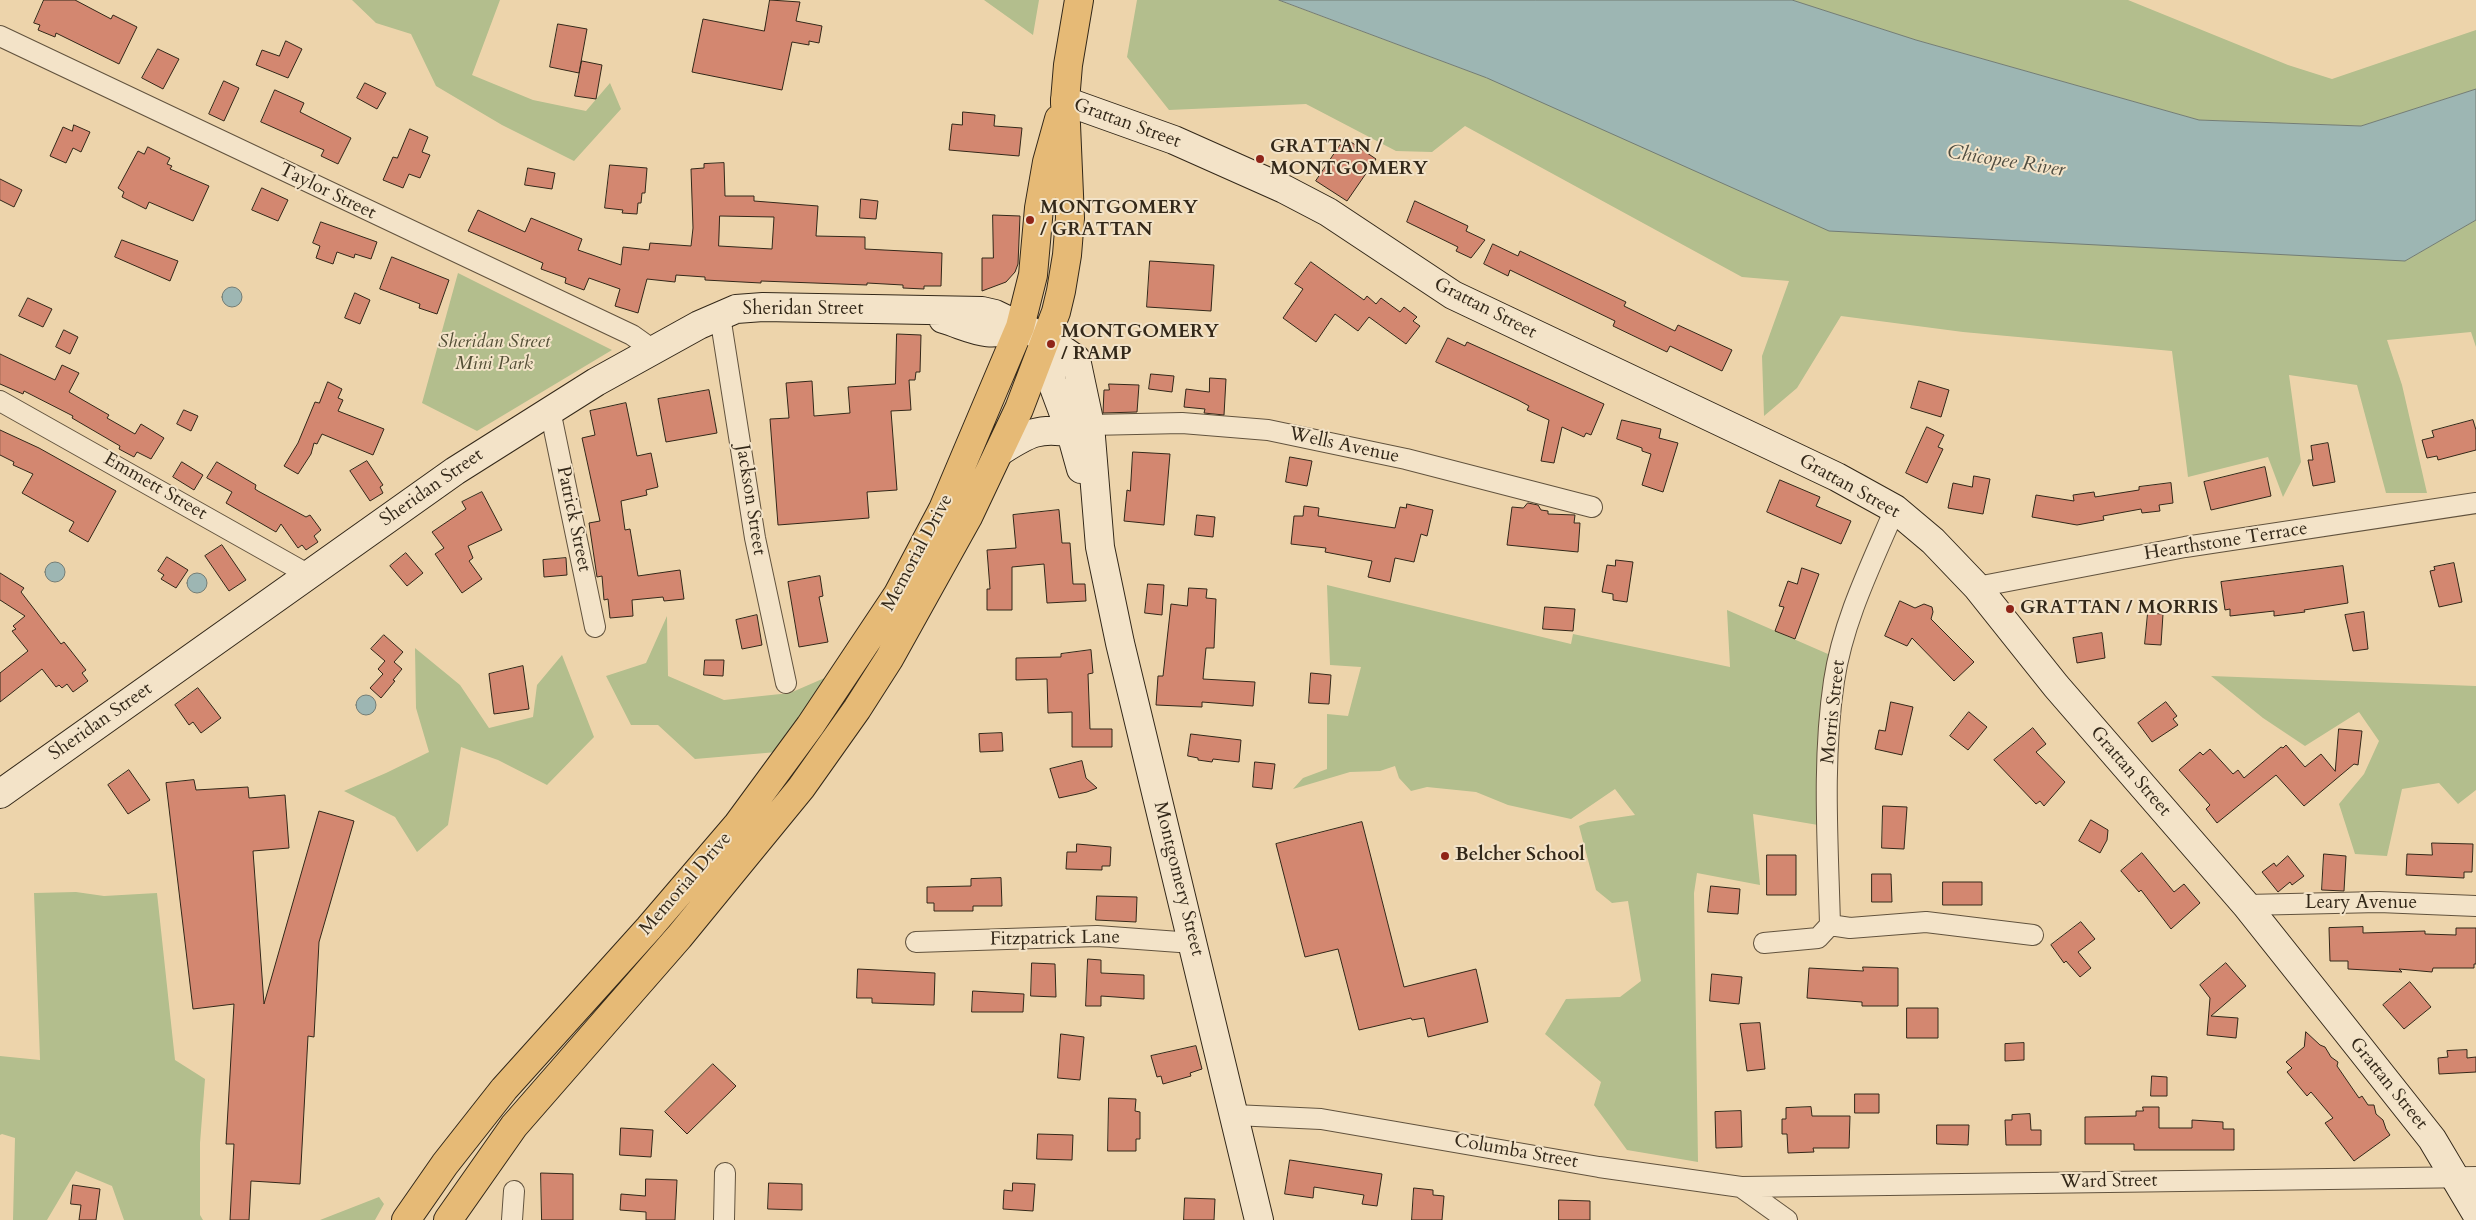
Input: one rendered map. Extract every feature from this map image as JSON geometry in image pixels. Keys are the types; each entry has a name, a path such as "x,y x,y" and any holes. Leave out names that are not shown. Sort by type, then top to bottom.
{"main road":[{"name":"Memorial Drive","path":"406,1220 445,1164 504,1089 709,859 759,797 815,719 893,602 922,552 962,466 1020,327 1056,182 1068,66 1079,0"},
{"name":"Grattan Street","path":"1064,101 1174,140 1284,189 1328,212 1453,295 1837,477 1894,509 1933,540 1977,587 2056,686 2246,905 2432,1139 2466,1178 2476,1213"},
{"name":"Memorial Drive","path":"448,1220 514,1126 741,864 829,748 862,700 919,608 968,517 1019,409 1056,312 1065,273 1070,227 1056,182"},
{"name":"Sheridan Street","path":"1,792 454,471 596,382 652,350 720,316 736,309 763,307 982,311 995,314 1020,327"},
{"path":"999,452 1034,432 1049,430 1082,419 1076,359 1045,338 1020,327"},
{"name":"Montgomery Street","path":"1045,338 1052,382 1082,419 1099,538 1120,643 1259,1220"}],"street":[{"name":"Taylor Street","path":"0,36 632,335 652,350"},
{"name":"Jackson Street","path":"720,316 755,538 786,683"},
{"name":"Emmett Street","path":"0,401 309,574"},
{"name":"Patrick Street","path":"550,410 595,627"},
{"name":"Wells Avenue","path":"1082,419 1182,423 1268,430 1406,459 1592,507"},
{"name":"Hearthstone Terrace","path":"1977,587 2185,547 2476,503"},
{"name":"Morris Street","path":"1830,925 1827,816 1829,739 1834,681 1844,636 1894,509"},
{"name":"Leary Avenue","path":"2246,905 2379,902 2476,906"},
{"path":"1764,943 1818,938 1830,925 1850,928 1926,922 2033,935"},
{"name":"Fitzpatrick Lane","path":"916,942 1097,936 1193,943"},
{"name":"Columba Street","path":"1234,1115 1321,1119 1599,1167 1741,1187 1787,1220"},
{"path":"724,1174 724,1220"},
{"name":"Ward Street","path":"1741,1187 2466,1178"},
{"path":"512,1220 514,1191"}],"green space":[{"path":"352,0 500,0 472,75 533,100 586,111 610,83 621,109 574,161 502,125 436,86 411,34 376,23"},
{"path":"984,0 1039,0 1033,35"},
{"path":"1137,0 1278,0 1487,78 2405,261 2476,220 2476,347 2471,332 2387,340 2402,385 2427,493 2386,493 2357,385 2289,375 2301,462 2283,497 2268,457 2188,477 2172,351 1963,332 1841,316 1797,388 1764,416 1762,356 1789,281 1742,277 1465,126 1432,152 1396,151 1306,104 1169,110 1127,57"},
{"path":"1792,0 2128,0 2288,65 2332,79 2476,30 2476,89 2361,126 2199,120 1916,40"},
{"name":"Sheridan Street Mini Park","path":"458,273 612,350 477,431 422,403"},
{"path":"1327,585 1571,644 1573,634 1730,667 1727,610 1828,654 1818,825 1753,814 1760,885 1697,873 1694,893 1698,1162 1627,1150 1594,1105 1601,1082 1545,1034 1566,999 1620,997 1641,981 1628,901 1612,903 1596,890 1579,826 1588,822 1635,815 1615,789 1571,819 1508,805 1476,792 1427,787 1411,791 1399,778 1395,766 1380,771 1350,772 1293,789 1303,778 1327,769 1327,714 1348,716 1361,667 1330,665"},
{"path":"667,616 668,676 724,700 790,693 836,673 777,752 695,759 658,725 631,725 606,676 646,663"},
{"path":"415,648 460,685 489,728 533,717 537,685 562,655 594,737 547,785 498,760 461,747 448,825 417,852 395,817 344,791 429,752 416,708"},
{"path":"2211,676 2476,686 2476,790 2458,804 2439,783 2402,789 2387,856 2355,854 2339,804 2364,774 2379,741 2359,712 2305,746 2263,718"},
{"path":"76,892 104,896 157,893 175,1060 205,1079 200,1143 200,1215 203,1220 124,1220 112,1186 76,1171 47,1220 13,1220 15,1138 0,1135 0,1056 40,1060 34,893"},
{"path":"379,1197 384,1204 375,1220 320,1220"}],"water":[{"name":"Chicopee River","path":"1279,0 1792,0 1916,40 2199,120 2361,126 2476,89 2476,220 2405,261 1829,231 1487,78"},
{"path":"232,287 239,290 242,297 239,304 232,307 225,304 222,297 225,290"},
{"path":"55,562 62,565 65,572 62,579 55,582 48,579 45,572 48,565"},
{"path":"193,573 201,573 207,579 207,587 201,593 193,593 187,587 187,579"},
{"path":"362,695 370,695 376,701 376,709 370,715 362,715 356,709 356,701"}],"building":[{"path":"44,0 75,0 111,19 113,15 137,27 119,64 56,33 55,37 38,30 40,25 34,23"},
{"path":"770,0 800,2 796,21 822,26 819,43 809,41 809,45 792,42 782,90 692,72 703,19 764,31"},
{"path":"558,24 587,29 579,73 550,67"},
{"path":"286,41 302,49 288,78 256,65 262,50 279,56"},
{"path":"158,49 179,59 163,89 142,78"},
{"path":"582,61 602,65 596,99 575,96"},
{"path":"224,81 239,88 224,121 209,114"},
{"path":"365,83 386,93 377,109 357,98"},
{"path":"275,90 304,103 300,112 351,138 338,164 321,156 324,150 261,122"},
{"path":"963,112 995,115 994,126 1022,128 1019,156 949,150 952,124 962,125"},
{"path":"74,125 90,132 81,152 73,148 66,163 50,156 63,127 72,131"},
{"path":"410,129 428,137 422,152 430,155 420,178 409,174 403,188 383,180 393,157 397,158"},
{"path":"1345,138 1376,159 1347,201 1316,181"},
{"path":"148,147 170,158 167,164 172,166 170,169 209,186 193,221 149,202 146,209 122,197 124,192 118,188 138,151 144,154"},
{"path":"724,163 725,196 754,196 754,201 818,206 816,236 865,237 865,249 942,253 941,286 924,286 924,289 903,288 903,285 867,283 867,285 761,281 761,283 705,280 705,277 676,275 675,282 647,279 638,313 615,306 620,289 589,278 584,290 565,283 566,278 541,269 543,263 468,231 478,210 525,232 531,218 582,239 578,250 621,265 623,247 649,250 650,243 691,246 693,228 691,169 704,168 704,164","holes":["720,216 774,217 772,249 719,246"]},
{"path":"610,165 647,168 645,193 642,193 641,203 638,203 637,214 622,213 623,210 605,208"},
{"path":"528,168 555,173 552,189 525,185"},
{"path":"0,179 22,190 14,207 0,200"},
{"path":"262,188 288,200 278,221 252,210"},
{"path":"861,199 878,201 876,219 860,218"},
{"path":"1415,201 1468,226 1466,231 1485,240 1471,258 1456,251 1458,247 1407,222"},
{"path":"993,215 1020,216 1018,264 1015,272 1006,282 982,291 982,258 993,258"},
{"path":"321,222 377,242 371,259 355,254 354,258 337,252 333,264 316,258 320,246 313,243"},
{"path":"122,240 178,261 170,281 115,257"},
{"path":"1493,244 1518,256 1520,251 1626,302 1624,306 1675,331 1678,325 1732,350 1722,371 1670,346 1667,352 1613,326 1615,321 1510,270 1508,276 1484,264"},
{"path":"392,257 449,280 437,314 419,308 420,304 380,289"},
{"path":"1150,261 1214,265 1211,311 1147,307"},
{"path":"1311,262 1364,300 1367,296 1376,304 1381,298 1400,312 1404,307 1417,317 1413,321 1420,326 1406,344 1369,317 1358,331 1335,314 1316,342 1283,318 1303,289 1295,284"},
{"path":"355,293 370,300 360,324 345,318"},
{"path":"28,298 52,309 43,327 19,316"},
{"path":"64,330 78,337 70,354 56,347"},
{"path":"897,334 921,335 920,372 916,372 915,380 909,380 911,410 891,411 897,490 867,492 869,518 778,525 770,419 789,418 786,383 812,381 814,416 850,413 848,387 895,384"},
{"path":"1448,338 1465,346 1467,342 1604,404 1591,435 1586,433 1584,437 1562,427 1554,463 1541,461 1549,420 1527,410 1529,406 1518,400 1436,362"},
{"path":"0,354 55,380 62,365 79,373 69,392 109,415 107,418 135,434 141,424 164,438 151,459 137,452 134,457 119,449 120,446 72,418 73,416 24,391 23,394 0,384"},
{"path":"1151,374 1174,376 1172,392 1149,389"},
{"path":"1210,378 1226,379 1224,415 1204,413 1205,409 1184,407 1186,389 1209,392"},
{"path":"1919,381 1949,390 1941,417 1911,408"},
{"path":"328,382 342,389 338,398 343,400 338,411 384,429 373,455 322,434 317,444 314,443 311,454 298,474 284,466 298,443 315,402 319,403"},
{"path":"1109,384 1139,385 1137,412 1103,413 1104,390 1109,390"},
{"path":"709,390 717,433 666,442 658,399"},
{"path":"626,403 637,456 651,453 658,487 646,490 647,495 621,501 625,530 630,529 638,576 680,570 684,599 664,601 663,597 632,600 633,616 610,618 608,599 604,600 602,576 597,577 589,523 600,521 582,438 595,435 590,411"},
{"path":"184,410 198,416 191,431 177,424"},
{"path":"1622,420 1661,429 1659,438 1678,443 1663,492 1642,485 1651,454 1642,451 1642,448 1617,439"},
{"path":"2473,420 2476,430 2476,450 2438,460 2437,456 2427,458 2422,440 2434,437 2432,431"},
{"path":"1927,427 1944,435 1938,447 1943,449 1927,483 1906,473"},
{"path":"0,430 39,448 116,491 88,542 69,531 74,522 22,493 33,474 13,465 14,462 0,455"},
{"path":"2328,443 2335,482 2313,486 2308,460 2313,460 2311,446"},
{"path":"1133,452 1170,454 1164,525 1124,521 1127,490 1130,491"},
{"path":"1290,457 1312,461 1307,486 1286,482"},
{"path":"367,461 383,485 380,487 383,493 370,501 350,471"},
{"path":"182,462 203,475 194,490 173,477"},
{"path":"217,462 256,485 255,489 258,491 306,517 310,515 321,530 314,536 318,542 306,550 302,545 298,548 281,524 276,532 226,503 232,492 207,478"},
{"path":"2265,467 2271,496 2211,510 2204,482"},
{"path":"1974,476 1990,479 1983,514 1948,508 1953,483 1972,487"},
{"path":"1780,480 1820,497 1816,506 1851,521 1841,544 1767,512"},
{"path":"2171,483 2173,503 2159,505 2160,511 2142,513 2141,509 2103,516 2104,520 2077,525 2032,517 2036,495 2074,501 2073,495 2094,492 2095,497 2139,490 2139,487"},
{"path":"482,492 502,530 468,546 473,558 469,561 482,579 462,593 435,554 444,548 432,532 466,509 462,502"},
{"path":"1528,503 1538,505 1541,510 1548,511 1548,514 1575,515 1574,523 1580,523 1578,552 1507,545 1512,507 1523,508"},
{"path":"1407,504 1433,510 1427,536 1421,534 1414,562 1395,558 1390,582 1368,577 1372,561 1325,552 1326,548 1291,544 1294,516 1303,516 1304,506 1319,508 1318,516 1395,528 1400,507 1406,508"},
{"path":"1059,510 1062,543 1070,543 1073,584 1085,584 1086,601 1047,603 1044,564 1012,567 1012,610 987,610 987,589 990,589 987,550 1016,548 1013,515"},
{"path":"1197,515 1215,517 1213,537 1195,535"},
{"path":"222,545 246,580 229,591 205,556"},
{"path":"406,553 423,573 407,586 390,566"},
{"path":"167,557 188,570 176,588 161,579 164,575 158,571"},
{"path":"566,558 567,575 544,577 543,560"},
{"path":"1616,560 1633,562 1627,602 1613,600 1613,594 1602,592 1607,565 1615,566"},
{"path":"2454,563 2462,602 2439,607 2430,571 2435,570 2434,567"},
{"path":"2343,566 2348,603 2274,616 2274,611 2230,616 2230,609 2225,610 2221,582"},
{"path":"1802,568 1819,574 1795,639 1775,631 1784,607 1779,606 1788,581 1797,584"},
{"path":"0,573 24,588 21,592 61,644 64,642 86,670 82,673 88,681 73,692 67,684 62,688 59,685 56,687 42,669 0,702 0,673 28,651 12,631 16,629 13,626 25,616 0,600"},
{"path":"820,576 823,596 819,597 828,642 799,647 788,582"},
{"path":"1148,584 1164,585 1162,615 1145,613"},
{"path":"1189,588 1207,589 1206,598 1216,599 1214,648 1206,648 1203,679 1255,682 1253,706 1202,702 1202,707 1156,705 1158,676 1163,676 1171,604 1187,606"},
{"path":"1900,601 1915,608 1924,604 1932,607 1931,619 1974,662 1954,681 1912,638 1907,646 1885,636"},
{"path":"1545,607 1575,609 1573,631 1543,629"},
{"path":"2364,612 2368,649 2353,651 2345,615"},
{"path":"2148,613 2163,614 2161,645 2145,644"},
{"path":"757,615 762,645 742,649 736,620"},
{"path":"2102,633 2105,658 2077,663 2073,638"},
{"path":"384,635 403,652 394,662 402,669 381,698 370,688 383,674 378,669 385,661 371,649"},
{"path":"1091,650 1093,673 1088,674 1090,729 1112,729 1112,747 1072,747 1072,712 1048,713 1047,679 1016,680 1016,658 1061,657 1061,654"},
{"path":"705,660 724,660 723,676 704,675"},
{"path":"523,666 529,709 494,714 489,674"},
{"path":"1311,673 1331,675 1329,704 1309,703"},
{"path":"198,688 221,718 201,733 193,722 189,725 175,705"},
{"path":"1891,702 1913,707 1902,755 1875,749 1879,730 1885,731"},
{"path":"2166,702 2177,716 2173,719 2178,725 2152,742 2138,723"},
{"path":"1969,712 1987,727 1968,750 1950,736"},
{"path":"2033,728 2046,744 2036,752 2065,782 2044,806 2040,801 2036,804 1994,760"},
{"path":"2339,729 2362,731 2358,765 2354,764 2304,806 2276,775 2217,823 2206,809 2210,805 2179,770 2200,752 2203,755 2210,749 2233,774 2238,770 2244,778 2281,747 2283,748 2286,745 2305,767 2321,754 2335,771"},
{"path":"1002,733 1003,751 980,752 979,734"},
{"path":"1191,734 1241,740 1239,762 1213,759 1212,762 1188,756"},
{"path":"1082,761 1086,778 1097,788 1059,798 1050,769"},
{"path":"1255,762 1275,764 1272,789 1253,787"},
{"path":"129,770 150,800 128,814 108,785"},
{"path":"194,780 196,790 248,787 249,798 285,795 289,848 253,851 264,1004 319,811 354,821 319,942 314,1037 308,1036 300,1184 251,1181 249,1220 230,1220 234,1144 226,1144 234,1004 193,1009 166,783"},
{"path":"1883,806 1907,807 1904,849 1882,848"},
{"path":"2091,820 2108,830 2107,840 2100,853 2079,841"},
{"path":"1362,822 1404,987 1476,969 1488,1022 1428,1037 1424,1018 1412,1020 1411,1018 1359,1030 1338,949 1305,957 1276,844"},
{"path":"2432,843 2473,844 2472,872 2464,872 2464,878 2406,875 2407,854 2432,855"},
{"path":"1077,844 1111,847 1110,866 1102,866 1102,870 1066,869 1067,852 1076,852"},
{"path":"2142,853 2174,892 2184,884 2200,903 2171,929 2141,890 2139,892 2121,871"},
{"path":"2324,854 2346,856 2344,891 2322,890"},
{"path":"1767,855 1796,855 1796,895 1767,895"},
{"path":"2288,856 2304,876 2292,885 2290,882 2278,892 2262,872 2274,863 2276,866"},
{"path":"1872,874 1891,874 1892,902 1872,902"},
{"path":"1001,878 1002,906 973,906 973,911 934,911 934,903 927,903 927,887 971,886 971,879"},
{"path":"1943,882 1982,882 1982,905 1943,905"},
{"path":"1711,886 1740,889 1738,914 1708,912"},
{"path":"1097,896 1137,897 1136,922 1096,920"},
{"path":"2081,922 2095,939 2078,952 2091,968 2080,977 2066,961 2064,963 2051,945"},
{"path":"2363,927 2363,933 2425,931 2425,934 2456,935 2456,928 2476,928 2476,964 2474,964 2474,968 2433,968 2432,972 2399,969 2402,972 2348,969 2348,961 2330,961 2329,928"},
{"path":"1088,959 1101,960 1101,973 1144,975 1144,999 1101,996 1101,1006 1086,1006"},
{"path":"1032,963 1055,964 1056,997 1031,996"},
{"path":"2226,963 2246,986 2211,1016 2238,1018 2236,1038 2207,1035 2210,998 2200,985"},
{"path":"1863,967 1898,968 1898,1006 1862,1006 1862,1002 1807,998 1809,968 1863,971"},
{"path":"858,969 935,973 934,1005 872,1003 872,998 857,998"},
{"path":"1712,974 1742,977 1739,1004 1710,1001"},
{"path":"2410,982 2431,1007 2404,1029 2383,1005"},
{"path":"973,991 1024,994 1023,1012 972,1012"},
{"path":"1907,1008 1938,1008 1938,1038 1907,1038"},
{"path":"1760,1023 1765,1069 1747,1071 1740,1024"},
{"path":"2306,1032 2320,1045 2325,1047 2331,1057 2338,1062 2337,1066 2359,1098 2362,1096 2368,1105 2374,1105 2376,1114 2383,1120 2390,1135 2354,1161 2325,1123 2333,1118 2311,1092 2307,1096 2287,1072 2292,1068 2286,1062 2304,1047"},
{"path":"1061,1034 1084,1037 1080,1080 1058,1078"},
{"path":"2024,1043 2024,1060 2005,1061 2005,1044"},
{"path":"1196,1046 1202,1069 1190,1073 1191,1076 1163,1084 1161,1076 1157,1077 1151,1056"},
{"path":"2467,1050 2467,1058 2476,1057 2476,1072 2439,1074 2438,1058 2448,1057 2447,1051"},
{"path":"713,1064 736,1086 687,1134 665,1112"},
{"path":"2152,1076 2167,1077 2167,1096 2151,1096"},
{"path":"1855,1094 1879,1094 1879,1113 1855,1113"},
{"path":"1109,1098 1136,1099 1135,1111 1140,1112 1140,1139 1136,1139 1136,1151 1108,1151"},
{"path":"1811,1107 1812,1116 1850,1116 1849,1148 1813,1148 1814,1152 1788,1153 1787,1134 1782,1134 1782,1119 1786,1119 1786,1108"},
{"path":"2143,1107 2159,1107 2159,1128 2192,1128 2192,1120 2223,1122 2223,1129 2234,1129 2234,1150 2134,1150 2134,1144 2085,1144 2085,1117 2136,1116 2136,1111 2143,1111"},
{"path":"1741,1111 1742,1147 1716,1148 1715,1112"},
{"path":"2030,1114 2031,1130 2041,1130 2041,1145 2006,1145 2005,1120 2012,1120 2012,1115"},
{"path":"1937,1125 1969,1125 1968,1145 1937,1144"},
{"path":"621,1128 653,1130 651,1157 620,1155"},
{"path":"1038,1134 1073,1135 1072,1160 1037,1159"},
{"path":"1290,1160 1382,1174 1377,1206 1362,1204 1364,1195 1314,1187 1313,1198 1285,1194"},
{"path":"541,1173 573,1174 573,1220 542,1220"},
{"path":"646,1179 677,1180 675,1220 646,1220 646,1212 620,1210 621,1194 645,1196"},
{"path":"769,1183 802,1184 802,1210 768,1209"},
{"path":"1013,1183 1035,1184 1033,1211 1003,1209 1004,1190 1012,1191"},
{"path":"73,1185 100,1189 96,1220 79,1220 81,1205 71,1204"},
{"path":"1414,1188 1433,1190 1433,1195 1444,1196 1442,1220 1412,1220"},
{"path":"1185,1198 1215,1199 1214,1220 1184,1220"},
{"path":"1559,1200 1590,1201 1590,1220 1559,1220"}],"place":[{"name":"GRATTAN / MONTGOMERY","path":"1260,159"},
{"name":"MONTGOMERY / GRATTAN","path":"1030,220"},
{"name":"MONTGOMERY / RAMP","path":"1051,344"},
{"name":"GRATTAN / MORRIS","path":"2010,609"},
{"name":"Belcher School","path":"1445,856"}]}
